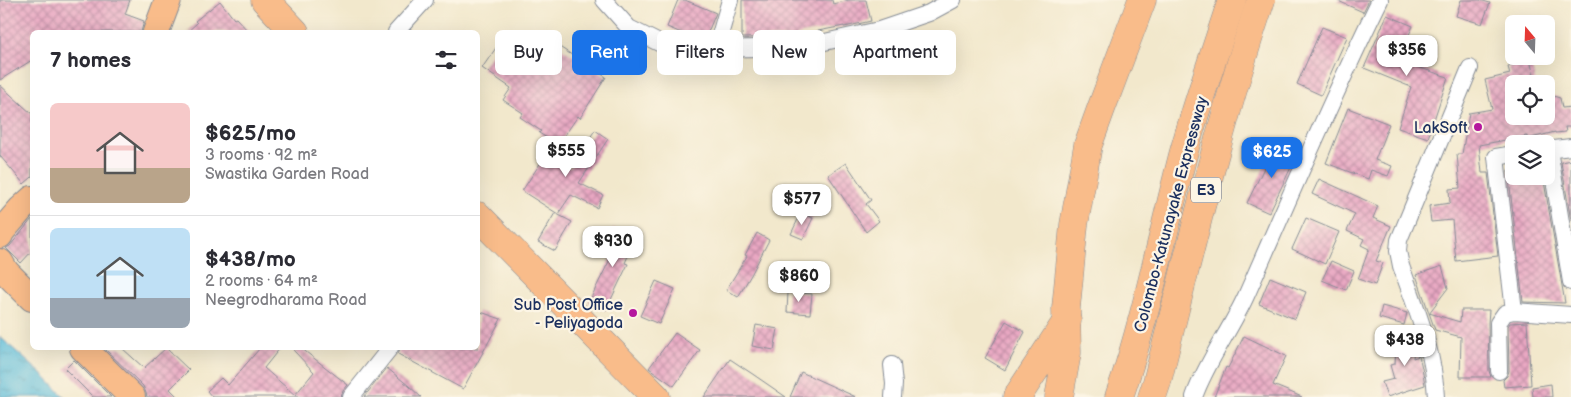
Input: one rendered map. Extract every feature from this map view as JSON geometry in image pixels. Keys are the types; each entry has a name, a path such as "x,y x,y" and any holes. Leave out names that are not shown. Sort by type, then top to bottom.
{"highway":[{"path":"265,0 293,30"},
{"path":"1059,397 1066,361 1066,308 1074,225 1088,145 1142,0"},
{"path":"1076,397 1085,258 1101,157 1122,92 1158,0"},
{"name":"Colombo-Katunayake Expressway","path":"1119,397 1154,274 1183,155 1232,0"},
{"name":"Colombo-Katunayake Expressway","path":"1154,390 1204,196 1243,54 1261,0"},
{"path":"480,221 656,397"},
{"path":"1016,397 1067,320"}],"main road":[{"path":"157,30 168,0"},
{"path":"0,235 30,201"},
{"path":"0,262 6,272 30,296"},
{"path":"85,350 132,397"}],"street":[{"path":"398,30 425,0"},
{"path":"604,0 629,28 657,42"},
{"path":"722,30 730,0"},
{"path":"743,49 802,47 879,30 929,13 953,0"},
{"path":"1194,397 1200,381 1235,320 1380,0"},
{"path":"1436,397 1430,353 1401,266 1398,251 1399,240 1470,68"},
{"path":"1555,149 1571,147"},
{"path":"1505,156 1496,157 1514,311"},
{"path":"1554,185 1571,282"},
{"path":"1498,371 1498,322 1505,313 1514,311 1571,315"},
{"path":"351,397 388,350"},
{"path":"892,365 894,397"}],"water":[{"path":"0,337 42,374 65,397 0,397"}],"building":[{"path":"0,0 130,0 125,14 144,21 142,30 30,30 30,61 0,80"},
{"path":"678,0 685,0 716,13 709,30 674,30 667,27"},
{"path":"742,0 832,0 833,4 849,0 866,0 871,21 823,30 753,30 753,38 743,38"},
{"path":"1336,0 1369,0 1363,12"},
{"path":"1461,0 1480,0 1490,3 1482,24 1456,16"},
{"path":"220,1 234,19 236,18 247,30 189,30 197,23 195,21"},
{"path":"1387,15 1413,26 1401,52 1412,56 1408,64 1448,77 1428,138 1398,128 1411,87 1364,68"},
{"path":"1322,27 1347,37 1321,95 1297,84"},
{"path":"495,49 495,75 562,75 562,49 572,55 572,75 603,75 606,77 580,118 578,116 558,145 539,133 541,131 520,117 523,113 503,100 511,88 482,68"},
{"path":"1531,65 1534,75 1506,75 1510,74 1508,67"},
{"path":"1505,75 1505,125 1555,125 1555,96 1560,98 1562,108 1571,107 1571,127 1565,127 1566,132 1543,135 1505,135 1505,140 1479,145 1482,173 1488,173 1498,256 1456,261 1452,220 1431,222 1429,206 1450,203 1449,189 1460,188 1457,154 1462,154 1469,113 1492,109 1485,80"},
{"path":"0,85 30,112 30,179 24,184 0,156"},
{"path":"1348,108 1389,124 1375,160 1392,166 1388,176 1371,170 1368,179 1326,163"},
{"path":"595,130 608,139 579,183 603,195 597,208 571,195 558,214 522,191 547,153 570,168"},
{"path":"1275,145 1297,155 1269,213 1247,203"},
{"path":"1571,160 1571,221 1561,162"},
{"path":"846,163 871,200 866,204 879,221 866,232 828,175"},
{"path":"1319,179 1378,206 1373,218 1391,226 1376,261 1383,263 1375,285 1358,279 1369,249 1361,245 1364,239 1347,231 1355,214 1312,194"},
{"path":"1510,185 1545,185 1565,303 1523,302"},
{"path":"555,213 572,222 555,251 538,242"},
{"path":"801,213 813,218 803,239 791,234"},
{"path":"1306,218 1339,232 1325,264 1292,249"},
{"path":"30,221 30,253 21,263 6,248 10,246"},
{"path":"613,228 636,237 625,263 628,264 606,310 589,302 615,249 606,245"},
{"path":"757,233 769,240 738,297 726,290 747,256 745,255"},
{"path":"1331,261 1354,271 1346,290 1322,280"},
{"path":"1442,266 1448,288 1429,313 1416,275"},
{"path":"1270,277 1306,292 1295,319 1259,304"},
{"path":"656,281 675,289 659,324 640,316"},
{"path":"788,292 812,294 810,314 787,312"},
{"path":"1382,306 1407,313 1404,325 1379,318"},
{"path":"1461,310 1489,310 1489,371 1491,377 1460,377 1461,337 1435,330 1429,313 1460,322"},
{"path":"480,312 501,319 463,389 398,354 399,350 480,350"},
{"path":"1006,321 1025,332 1005,370 985,358"},
{"path":"1527,322 1531,385 1504,387 1503,380 1509,371 1508,326 1510,323"},
{"path":"756,325 778,329 774,350 752,346"},
{"path":"1397,331 1414,332 1413,358 1419,356 1425,385 1387,397 1382,382 1394,379 1390,365 1395,364"},
{"path":"675,333 700,350 674,386 649,368"},
{"path":"1244,336 1286,356 1273,385 1302,397 1214,397 1226,367 1228,368"},
{"path":"106,350 124,350 144,368 164,350 168,350 189,370 170,389 178,397 147,397 143,386"},
{"path":"258,350 278,350 264,368 295,395 314,372 294,351 304,350 348,385 341,397 212,397 207,391 221,378 228,385"},
{"path":"730,359 754,375 786,397 704,397"},
{"path":"74,360 111,397 93,397 65,369"},
{"path":"387,368 409,386 421,397 364,397"},
{"path":"801,372 856,397 790,397"},
{"path":"1551,384 1552,397 1533,397 1532,387"}],"place":[{"name":"LakSoft","path":"1478,127"},
{"name":"Sub Post Office - Peliyagoda","path":"633,313"}]}
